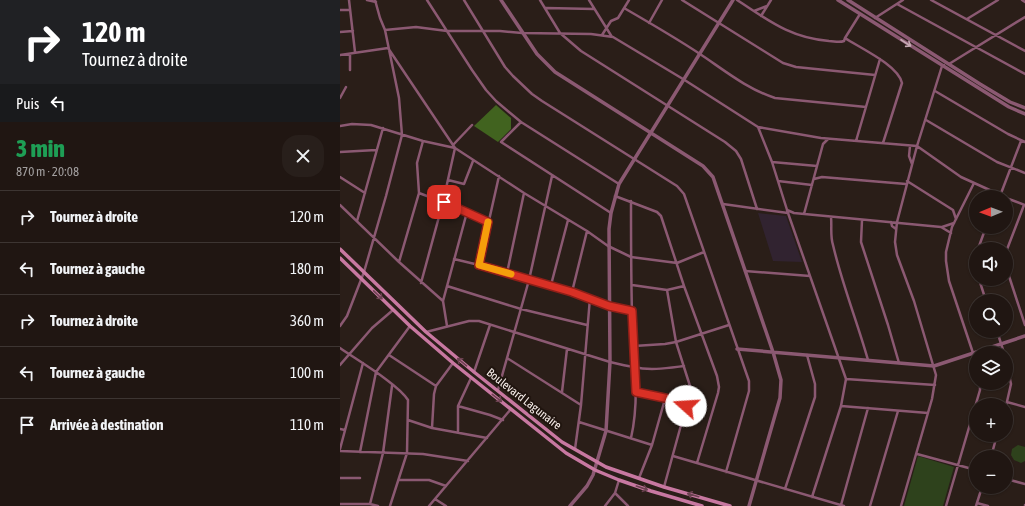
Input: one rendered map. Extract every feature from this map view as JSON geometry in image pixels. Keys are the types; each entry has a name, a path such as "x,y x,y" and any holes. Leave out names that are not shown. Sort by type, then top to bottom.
{"main road":[{"name":"Boulevard Lagunaire","path":"340,249 426,332 562,442 597,463 639,479 730,506"},
{"name":"Boulevard Lagunaire","path":"340,258 410,326 471,378 566,453 595,470 619,480 702,506"}],"street":[{"path":"349,0 355,52"},
{"path":"340,326 347,316 364,272 402,135 399,98 385,30 375,1 367,0"},
{"path":"427,0 486,90 500,105 522,122 618,184"},
{"path":"464,0 505,67 517,81 532,94 681,190 687,200 749,386 726,472"},
{"path":"501,0 543,62 555,72 651,132 706,169 713,177 773,352 781,380 780,398 749,506"},
{"path":"540,0 560,33 581,51 726,142 736,151 743,163 757,209"},
{"path":"588,0 613,37"},
{"path":"602,35 612,20 618,18 629,0"},
{"path":"649,23 662,0"},
{"path":"682,0 783,63 796,67 876,75"},
{"path":"570,506 587,486 595,470 606,431 610,362 608,246 611,213 618,184 732,0"},
{"path":"737,0 782,29 794,34 826,41 844,41 860,14"},
{"path":"761,16 771,0"},
{"path":"838,0 1009,107 1025,114"},
{"path":"848,0 1004,98 1025,108"},
{"path":"875,18 904,0"},
{"path":"931,0 1025,51"},
{"path":"966,19 995,0"},
{"path":"897,4 1025,74"},
{"path":"754,11 767,6"},
{"path":"545,8 594,9"},
{"path":"624,8 699,53 747,86 762,94 775,98 866,107"},
{"path":"340,10 350,10"},
{"path":"942,66 949,64 1025,17"},
{"path":"385,30 416,27 447,31 560,33 613,37 683,79 758,127 828,139 917,146 956,174 988,190"},
{"path":"340,32 353,31"},
{"path":"845,38 895,70 900,77 902,83 883,143"},
{"path":"340,55 388,48"},
{"path":"388,48 453,147 473,161 587,231 608,246 631,257 677,263 704,252"},
{"path":"350,54 350,70"},
{"path":"856,141 880,60"},
{"path":"901,506 928,413 936,375 914,301 897,255 896,229 917,146 942,66"},
{"path":"340,98 346,87"},
{"path":"935,91 1008,134 1025,142"},
{"path":"926,120 997,162 1025,174"},
{"path":"522,122 501,142 611,213"},
{"path":"340,126 362,124 383,128 423,141 453,147"},
{"path":"422,283 444,202 453,147 472,125"},
{"path":"758,127 772,162 789,217 846,379 841,406 812,497"},
{"path":"357,221 383,128"},
{"path":"820,138 823,144"},
{"path":"804,214 823,144 828,139"},
{"path":"399,262 419,193 417,163 423,141"},
{"path":"1002,190 1021,141"},
{"path":"910,146 909,156 912,165"},
{"path":"340,152 376,150"},
{"path":"448,180 464,184 473,161"},
{"path":"772,162 817,166"},
{"path":"816,173 822,176 907,183 953,210 960,212"},
{"path":"479,265 499,176"},
{"path":"498,390 529,280 552,176"},
{"path":"814,179 822,176"},
{"path":"340,178 365,193"},
{"path":"778,182 812,185"},
{"path":"972,346 947,270 946,252 955,221 974,183"},
{"path":"419,193 444,202 488,222"},
{"path":"507,273 524,193"},
{"path":"616,196 657,212 661,216 684,286 717,376 719,387 697,463"},
{"path":"1010,242 1025,205 1013,200"},
{"path":"631,201 632,311 636,392 634,424 631,438"},
{"path":"722,204 788,213"},
{"path":"340,205 399,262 443,301"},
{"path":"787,209 794,213 835,218 897,222 941,227 951,233"},
{"path":"953,210 955,221"},
{"path":"447,326 443,301 467,212"},
{"path":"789,217 794,213"},
{"path":"831,217 832,245 847,297 868,360"},
{"path":"832,222 835,218"},
{"path":"551,286 568,220"},
{"path":"862,220 861,242 899,363"},
{"path":"941,227 955,221"},
{"path":"891,222 892,226 896,229"},
{"path":"572,292 587,231"},
{"path":"454,259 572,292 609,306 632,311"},
{"path":"745,271 810,276"},
{"path":"632,285 667,290 684,286"},
{"path":"447,286 521,309 587,325"},
{"path":"1012,286 1025,325"},
{"path":"664,487 690,386 676,342 667,290"},
{"path":"575,450 581,405 590,298"},
{"path":"340,365 372,328 393,310"},
{"path":"426,332 469,321 479,321 585,355 634,368 662,369 684,366"},
{"path":"474,372 490,325"},
{"path":"634,346 676,342 729,325"},
{"path":"360,452 376,372 410,326"},
{"path":"995,346 1025,336"},
{"path":"999,338 1001,344"},
{"path":"340,348 376,372 408,400 407,453 390,506"},
{"path":"562,392 567,349"},
{"path":"737,349 934,366 969,355"},
{"path":"389,355 436,386"},
{"path":"785,489 815,397 814,379 807,355"},
{"path":"507,358 581,405"},
{"path":"362,363 340,450 407,453 468,461"},
{"path":"432,428 434,394 436,386 453,363"},
{"path":"458,432 458,406 471,378"},
{"path":"846,379 934,385"},
{"path":"370,504 383,452 392,385"},
{"path":"946,506 980,390"},
{"path":"636,392 679,401 686,406"},
{"path":"639,479 652,445 666,399"},
{"path":"1013,404 1025,407"},
{"path":"458,406 503,420"},
{"path":"841,406 928,413"},
{"path":"673,456 842,506 868,408"},
{"path":"429,506 511,409"},
{"path":"870,506 898,411"},
{"path":"408,420 432,428 487,438"},
{"path":"579,422 652,445"},
{"path":"340,429 345,430"},
{"path":"916,454 969,468"},
{"path":"340,478 360,478"},
{"path":"399,480 429,480 446,486"},
{"path":"604,506 616,493 619,480"},
{"path":"1013,481 1025,484"},
{"path":"616,493 628,506"},
{"path":"980,494 977,504 988,506"},
{"path":"436,499 446,506"},
{"path":"340,504 370,504 378,506"}],"shaded area":[{"path":"758,213 786,216 802,262 773,261"}],"green space":[{"path":"496,105 511,118 511,129 498,142 474,126"},
{"path":"1018,445 1025,447 1025,461 1021,463 1014,460 1012,449"},
{"path":"918,456 954,467 943,506 904,506"}],"slow traffic":[{"path":"488,222 479,265 511,274"}],"route":[{"path":"444,202 488,222 479,265 572,292 609,306 632,311 636,392 679,401 686,406"}]}
